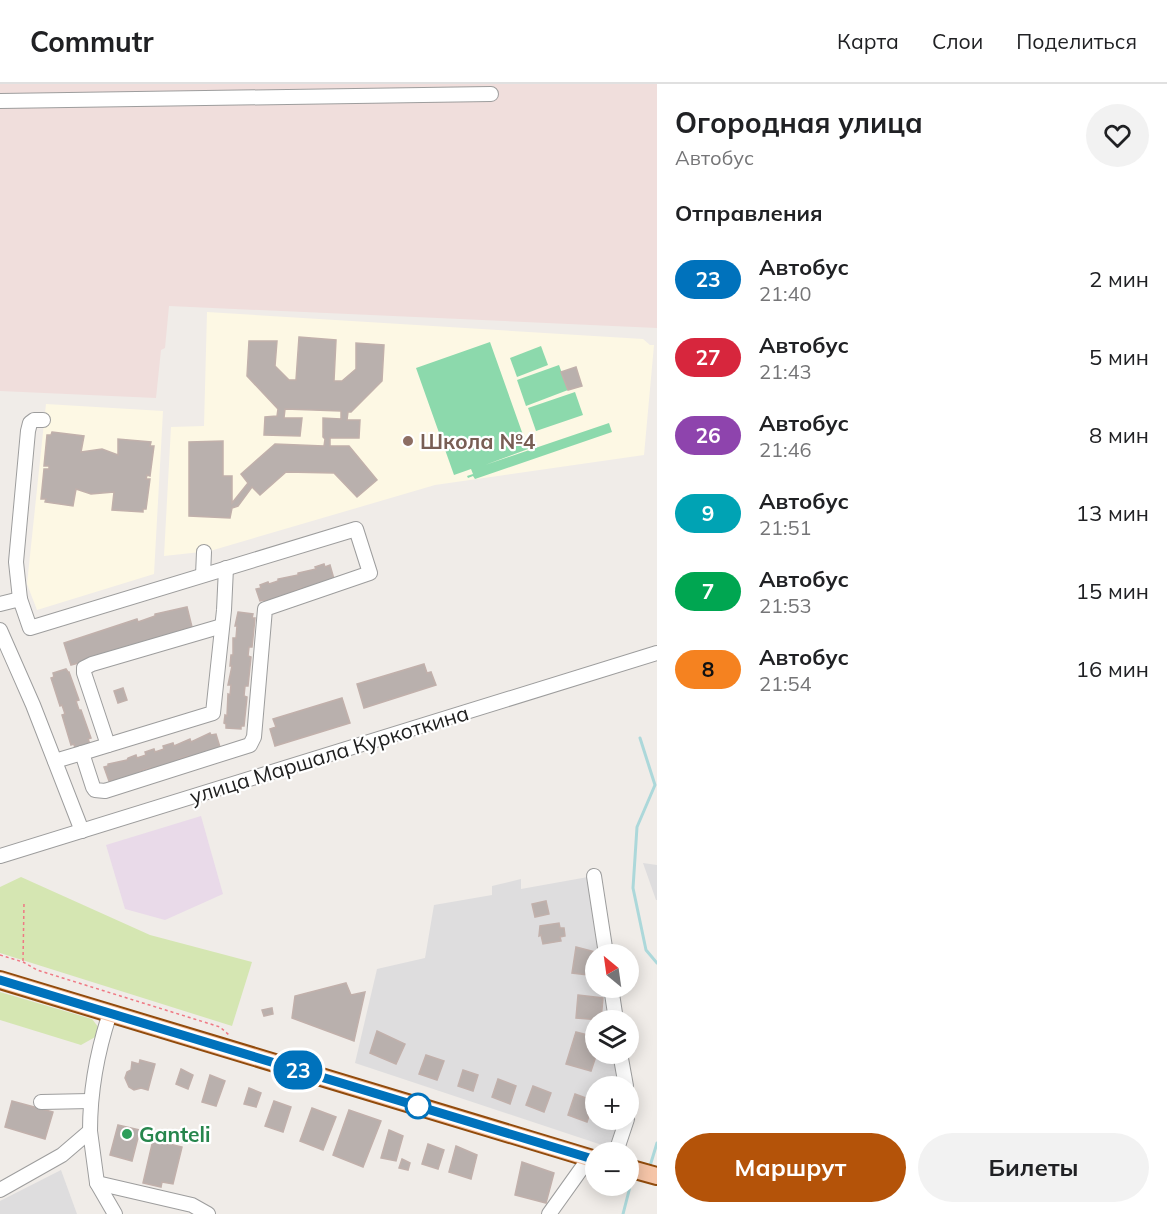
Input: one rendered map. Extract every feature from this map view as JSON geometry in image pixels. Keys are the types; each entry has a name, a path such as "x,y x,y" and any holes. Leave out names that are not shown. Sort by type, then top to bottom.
{"main road":[{"path":"0,980 585,1157"},
{"path":"639,1171 657,1176"}],"street":[{"path":"0,101 491,94"},
{"path":"43,420 34,420 30,423 28,431 16,562 20,599 30,628 356,529 370,573 265,609 254,737 250,745 105,791 93,788 82,753"},
{"path":"203,575 204,552"},
{"path":"55,761 213,713 226,568"},
{"path":"0,604 20,599"},
{"path":"108,745 84,668 222,626"},
{"path":"0,630 33,705 82,831"},
{"name":"улица Маршала Куркоткина","path":"0,856 657,653"},
{"path":"594,876 604,944"},
{"path":"110,1013 98,1049 90,1101 90,1131 97,1183 115,1214"},
{"path":"41,1102 90,1101"},
{"path":"0,1190 62,1155 90,1131"},
{"path":"549,1214 585,1168"},
{"path":"97,1183 192,1205 208,1214"}],"path":[{"path":"23,962 24,903"}],"shaded area":[{"path":"0,84 657,84 657,328 169,306 165,348 161,350 156,398 0,391"},
{"name":"Школа №4","path":"207,312 643,339 650,345 654,345 644,455 435,485 210,551 164,556 171,427 204,426"},
{"path":"46,404 163,411 154,574 37,610 27,584"},
{"path":"201,816 223,894 165,920 125,909 106,845"},
{"path":"643,863 657,865 657,900 656,900"},
{"path":"588,877 598,944 585,944 585,998 606,998 607,1010 585,1010 585,1064 616,1064 617,1076 585,1076 585,1130 617,1130 615,1142 593,1142 355,1063 377,969 425,958 434,905 492,895 492,886 521,879 521,889"},
{"path":"61,1170 77,1214 0,1214 0,1201"}],"green space":[{"path":"490,342 528,449 485,465 609,423 612,432 475,479 473,476 468,478 467,476 473,474 471,469 454,475 416,368"},
{"path":"541,346 548,365 517,377 510,358"},
{"path":"559,365 568,390 526,406 517,380"},
{"path":"575,392 583,415 536,431 528,408"},
{"path":"21,877 150,935 252,962 232,1026 0,953 0,887"},
{"path":"0,992 92,1019 99,1028 97,1036 81,1045 0,1020"}],"building":[{"path":"299,337 336,340 334,381 342,381 356,369 356,343 384,345 382,381 351,412 348,412 347,420 360,420 359,438 330,438 330,446 349,446 377,480 357,497 334,473 286,472 260,495 252,487 238,506 232,508 230,518 189,516 189,442 223,441 223,476 232,476 232,503 248,483 241,474 275,444 324,446 323,418 341,419 341,411 285,409 284,418 302,418 300,436 264,435 265,417 277,416 278,409 247,376 249,341 277,341 275,366 289,380 296,380"},
{"path":"576,367 582,386 568,390 561,372"},
{"path":"52,432 84,436 81,452 102,449 118,455 118,439 151,442 150,446 154,446 150,476 147,475 146,479 150,479 146,509 143,509 143,512 112,510 114,492 91,494 76,489 73,506 45,502 46,499 41,499 44,469 49,469 49,466 44,466 47,435 51,435"},
{"path":"324,564 325,567 330,565 334,579 303,591 302,588 291,592 292,595 266,603 265,600 260,601 256,589 261,588 260,585 298,575 298,573 316,569 315,567"},
{"path":"187,607 192,627 178,631 180,635 71,665 64,643 137,619 138,622 155,616 155,614"},
{"path":"238,612 253,614 252,618 255,618 252,647 249,647 248,656 251,657 248,686 245,686 244,696 247,697 244,726 241,726 241,729 226,728 224,723 225,715 227,716 228,694 230,695 231,685 228,685"},
{"path":"424,664 427,673 431,672 436,685 364,708 357,684"},
{"path":"66,669 91,738 88,739 90,744 75,749 74,744 71,745 62,715 65,714 51,678 54,677 53,673"},
{"path":"123,688 127,700 118,703 114,691"},
{"path":"342,698 350,723 275,746 270,729 276,727 273,719"},
{"path":"210,733 211,735 216,734 220,747 216,749 217,751 189,760 188,756 179,759 180,763 151,771 150,768 140,771 141,775 113,783 112,780 109,781 104,767 108,764 127,760 136,755 137,758 146,755 145,752 154,749 155,752 173,743 174,746 190,739 191,742"},
{"path":"546,901 549,914 535,917 532,904"},
{"path":"559,923 560,928 564,928 565,936 560,937 561,941 543,944 541,935 539,936 540,926"},
{"path":"576,947 585,949 585,975 572,973"},
{"path":"346,983 351,995 365,992 354,1041 292,1018 295,996"},
{"path":"578,995 585,996 585,998 603,998 602,1010 585,1010 585,1019 576,1018"},
{"path":"272,1008 273,1014 264,1016 262,1010"},
{"path":"377,1031 405,1044 396,1064 370,1053"},
{"path":"576,1032 585,1034 585,1064 593,1064 591,1071 566,1064"},
{"path":"426,1055 444,1061 437,1080 419,1074"},
{"path":"140,1060 155,1064 148,1090 141,1088 134,1090 129,1087 125,1078 127,1072 131,1070 132,1062 139,1064"},
{"path":"181,1069 193,1075 188,1089 176,1084"},
{"path":"463,1070 478,1075 473,1091 458,1086"},
{"path":"210,1075 225,1081 216,1106 202,1102"},
{"path":"498,1079 516,1086 510,1104 492,1097"},
{"path":"533,1086 551,1093 544,1112 526,1105"},
{"path":"249,1088 261,1093 256,1107 244,1104"},
{"path":"575,1094 585,1098 585,1121 568,1115"},
{"path":"12,1101 53,1112 45,1139 5,1127"},
{"path":"274,1101 291,1107 283,1132 265,1126"},
{"path":"312,1108 336,1117 323,1150 300,1141"},
{"path":"349,1110 381,1121 363,1167 333,1155"},
{"path":"118,1125 140,1130 132,1161 110,1155"},
{"path":"389,1130 403,1136 396,1161 381,1158"},
{"path":"153,1140 182,1147 173,1184 162,1182 161,1187 143,1183"},
{"path":"428,1144 444,1150 438,1169 422,1164"},
{"path":"456,1146 477,1155 471,1179 449,1172"},
{"path":"402,1159 410,1163 408,1170 399,1168"},
{"path":"522,1162 554,1173 546,1203 515,1195"}],"waterway":[{"path":"640,738 655,785 637,827 633,888 646,950 657,963"},
{"path":"650,1166 657,1143"},
{"path":"623,1214 628,1196"}],"bus line":[{"name":"23","path":"0,980 585,1157"}],"place":[{"name":"Школа №4","path":"408,441"},
{"name":"Ganteli","path":"127,1134"}]}
